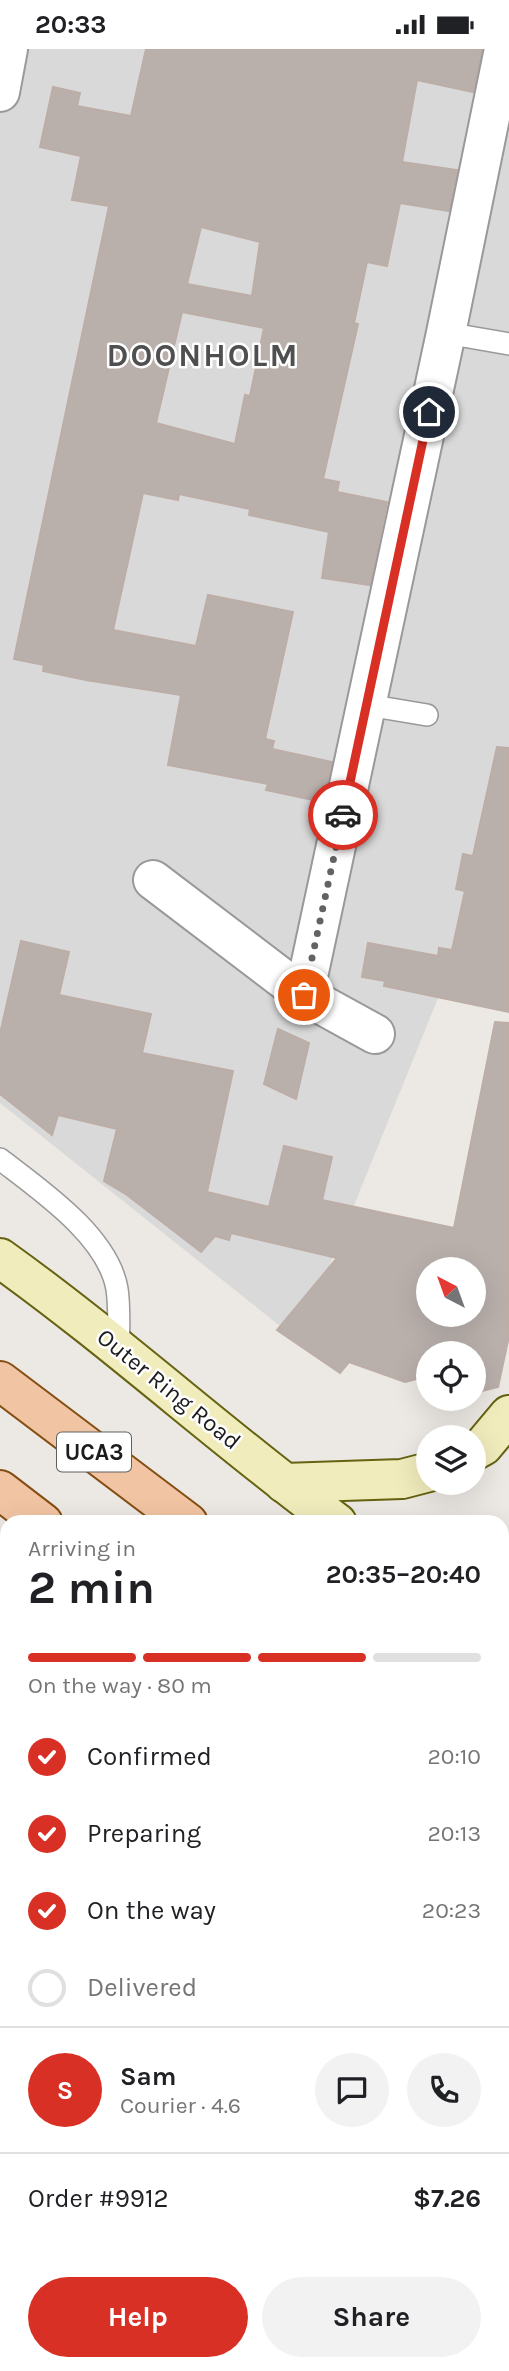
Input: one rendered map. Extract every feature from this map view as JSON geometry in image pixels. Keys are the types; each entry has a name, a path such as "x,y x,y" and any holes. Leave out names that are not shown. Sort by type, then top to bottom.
{"main road":[{"name":"Outer Ring Road","path":"0,1258 68,1307 326,1515"},
{"name":"UCA3","path":"0,1381 177,1515"},
{"path":"486,1442 509,1415"},
{"path":"284,1483 402,1479 416,1475"},
{"path":"0,1490 33,1515"}],"street":[{"path":"304,995 504,49"},
{"path":"153,880 304,995 375,1034"}],"lane":[{"path":"446,333 509,344"},
{"path":"367,705 427,715"},
{"path":"0,1159 49,1199 101,1251 117,1289 119,1349"}],"shaded area":[{"path":"0,49 509,49 509,823 299,1341 0,1103"}],"building":[{"path":"146,49 482,49 473,92 417,80 402,162 457,170 449,211 400,203 387,266 367,262 354,323 358,324 323,479 339,482 337,492 387,502 370,585 322,578 329,532 249,515 250,509 179,494 178,500 143,493 113,630 196,646 208,595 293,612 265,739 274,741 272,749 332,762 323,802 266,790 268,784 168,765 181,695 43,671 44,665 14,659 109,206 72,200 81,156 40,147 53,87 80,93 77,106 131,116","holes":["201,227 260,242 252,296 187,284","182,312 264,328 250,396 245,395 235,444 156,423"]},
{"path":"497,747 509,748 509,1012 384,986 385,981 362,977 368,943 438,956 439,948 452,950 465,891 456,889 463,854 473,856"},
{"path":"21,941 69,952 59,995 151,1014 142,1053 233,1071 207,1192 269,1207 284,1146 332,1157 322,1200 454,1228 495,1022 509,1023 509,1336 498,1387 486,1390 486,1341 416,1341 416,1379 405,1382 349,1362 340,1373 277,1330 337,1258 231,1233 229,1240 215,1236 201,1252 127,1195 104,1181 117,1129 58,1115 52,1135 0,1094 0,1034"},
{"path":"278,1029 309,1043 296,1099 264,1084"}],"way so far":[{"path":"304,995 343,815"}],"district":[{"name":"DOONHOLM","path":"203,355"}],"route":[{"path":"343,815 429,412"}]}
